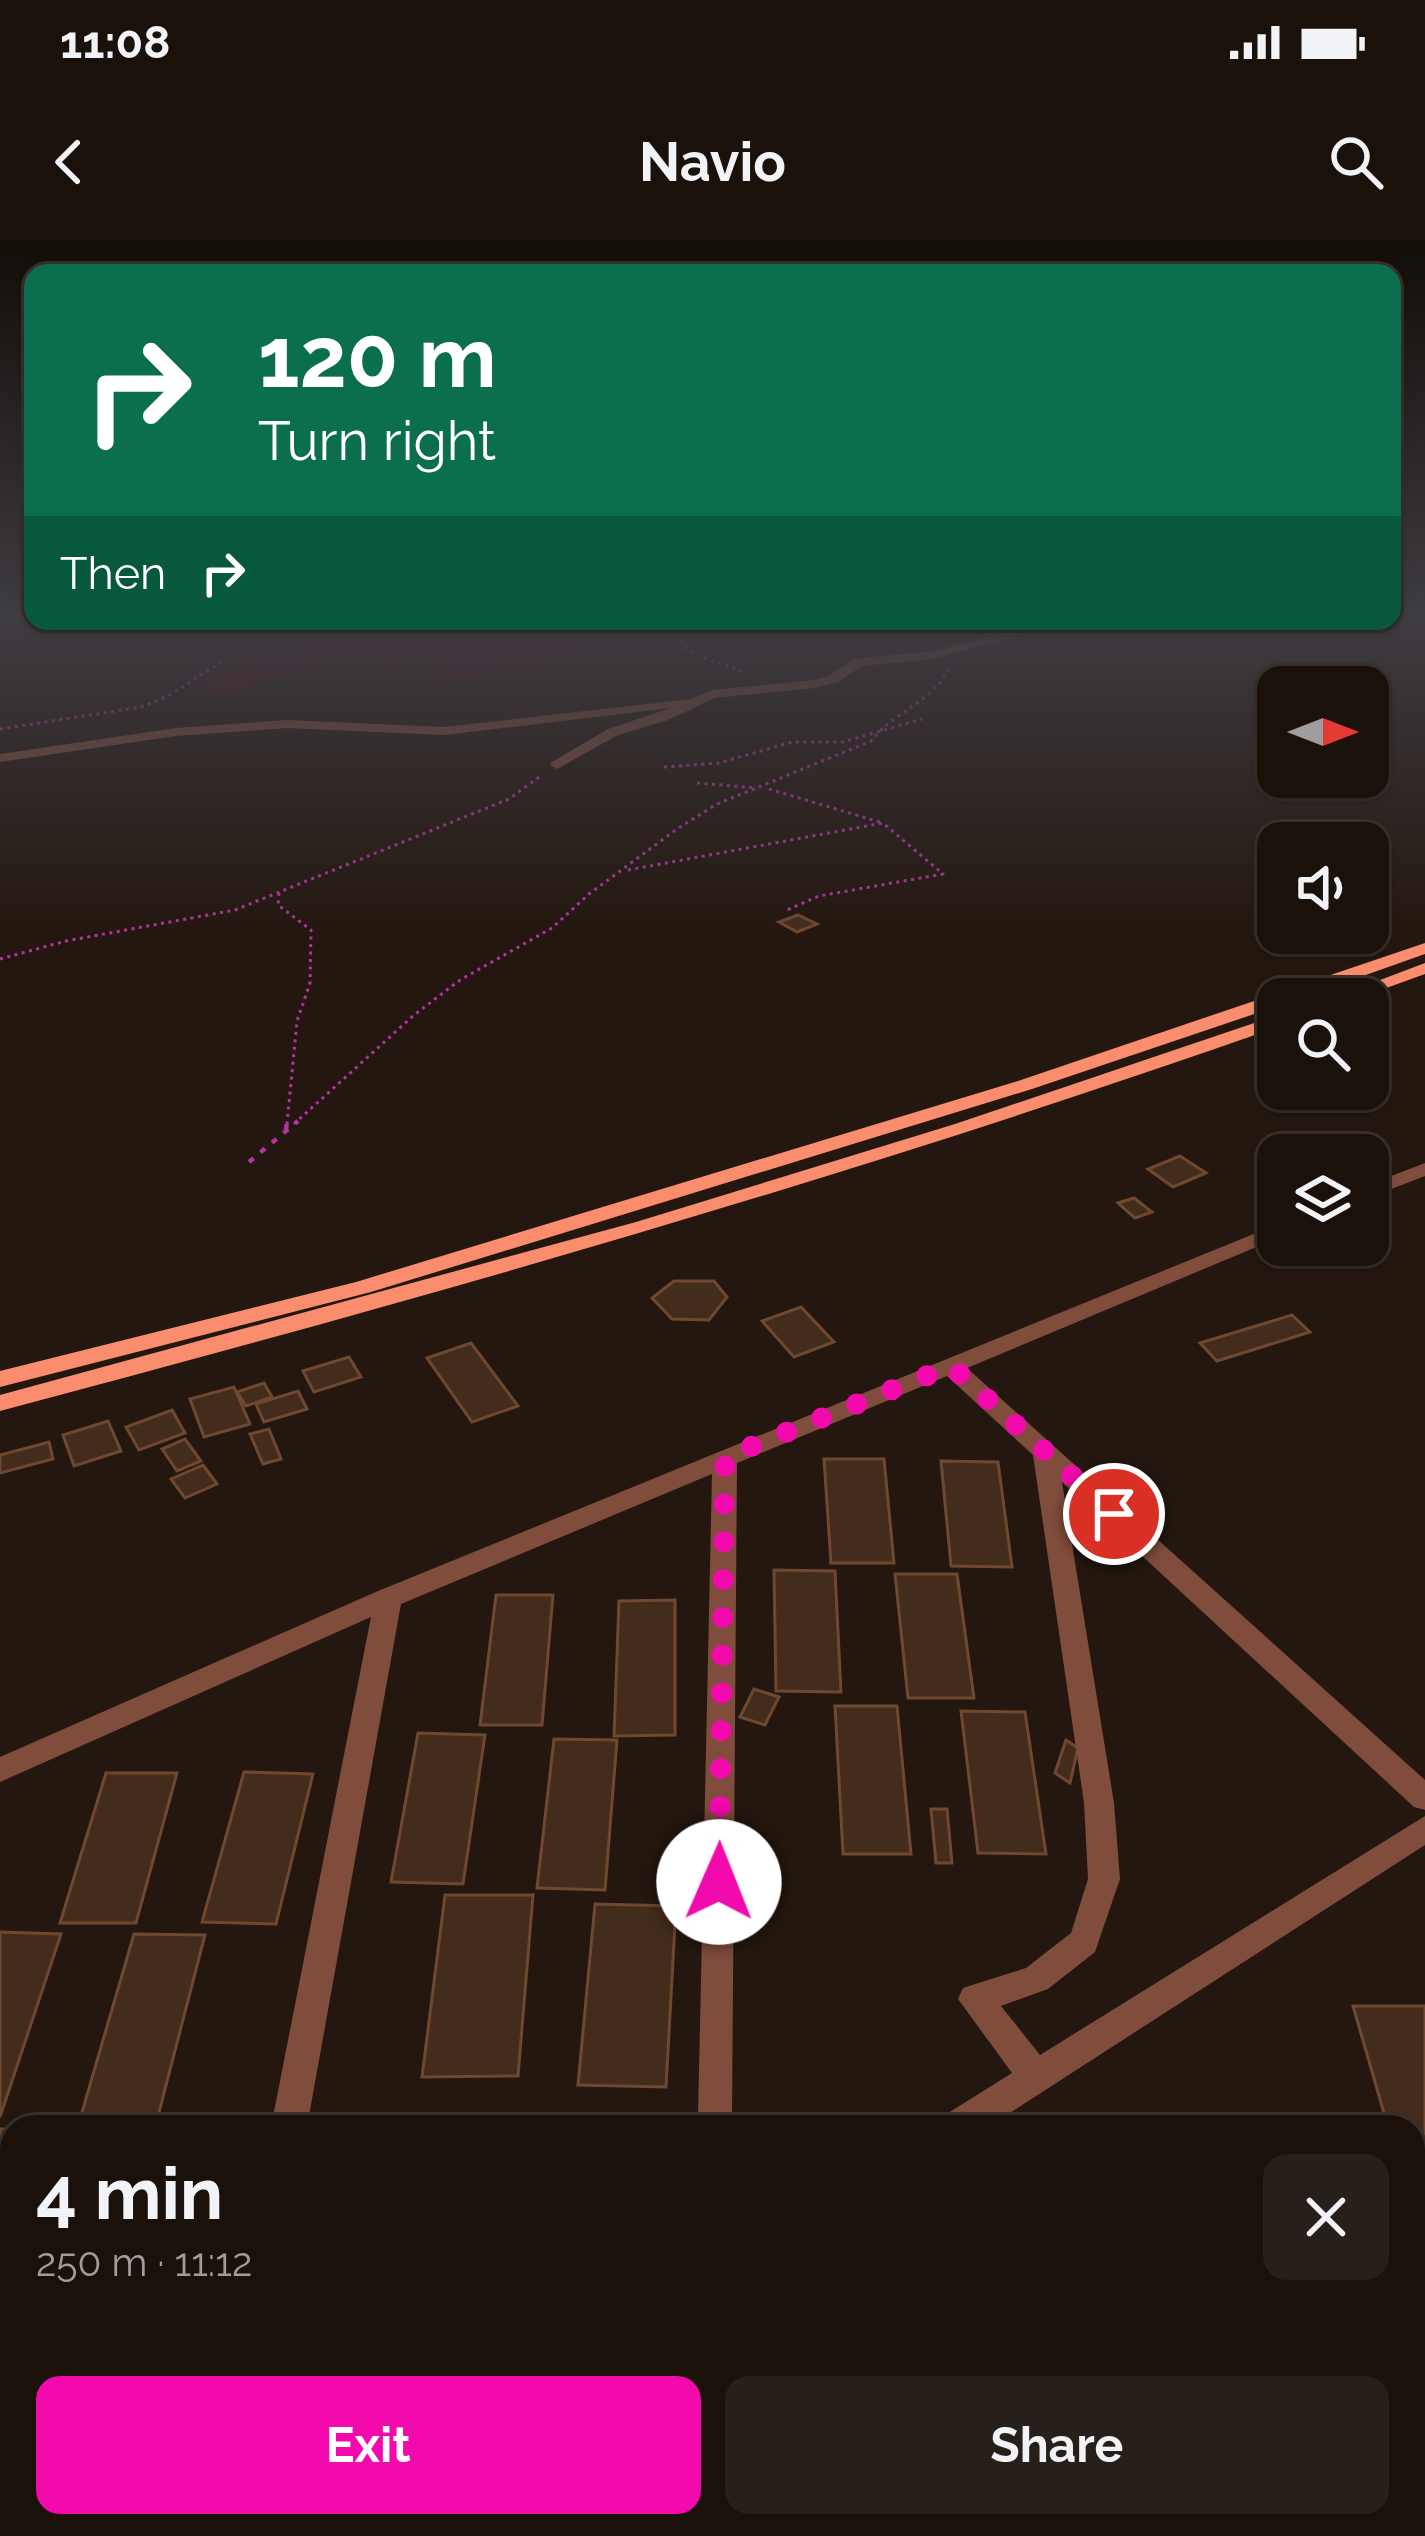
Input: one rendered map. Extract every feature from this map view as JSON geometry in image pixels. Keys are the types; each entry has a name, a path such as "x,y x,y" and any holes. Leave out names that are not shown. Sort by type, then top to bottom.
{"main road":[{"path":"1339,978 1425,948"},
{"path":"1385,962 1417,971"},
{"path":"0,1403 378,1305 1257,1006"},
{"path":"0,1378 363,1287 1050,1100 1257,1028"},
{"path":"1025,1085 1050,1100"}],"street":[{"path":"0,758 176,732 287,724 444,731 527,721"},
{"path":"557,765 613,732 649,721"},
{"path":"1389,1184 1425,1169"},
{"path":"0,1770 388,1598 1257,1239"},
{"path":"951,1366 1425,1798"},
{"path":"1036,2075 975,1999 1036,1978 1084,1942 1104,1879 1099,1803 1045,1451"},
{"path":"715,2115 725,1457"},
{"path":"291,2115 388,1598"},
{"path":"975,2115 1425,1829"}],"path":[{"path":"0,729 54,721"},
{"path":"664,767 719,763 792,742 843,742 889,721"},
{"path":"878,728 912,721"},
{"path":"249,1162 460,980 552,928 622,870 717,804 843,756 871,741 878,728"},
{"path":"0,959 67,941 235,910 509,800 557,765"},
{"path":"697,783 800,795 883,823 943,874 819,896 787,910"},
{"path":"622,870 883,823"},
{"path":"279,892 278,904 311,930 310,983 297,1021 286,1130"}],"building":[{"path":"798,915 817,924 797,932 779,922"},
{"path":"1180,1156 1206,1173 1173,1187 1148,1169"},
{"path":"1134,1198 1152,1212 1135,1218 1118,1203"},
{"path":"674,1281 714,1281 727,1297 709,1320 672,1319 652,1298"},
{"path":"801,1307 834,1342 794,1357 762,1321"},
{"path":"1292,1315 1310,1332 1217,1361 1200,1343"},
{"path":"471,1343 518,1406 472,1422 427,1358"},
{"path":"349,1357 361,1377 314,1392 303,1371"},
{"path":"264,1383 272,1397 246,1406 237,1392"},
{"path":"234,1387 250,1424 204,1437 190,1399"},
{"path":"298,1391 307,1409 264,1422 256,1404"},
{"path":"172,1410 185,1433 139,1450 126,1427"},
{"path":"108,1421 121,1451 74,1466 63,1435"},
{"path":"269,1429 281,1459 263,1464 250,1434"},
{"path":"185,1439 201,1461 177,1471 162,1449"},
{"path":"49,1442 53,1459 0,1473 0,1455"},
{"path":"824,1459 884,1459 894,1563 831,1563"},
{"path":"941,1461 998,1462 1012,1567 951,1566"},
{"path":"203,1465 217,1484 185,1498 171,1479"},
{"path":"774,1570 835,1571 841,1692 776,1691"},
{"path":"895,1574 957,1574 974,1698 908,1698"},
{"path":"496,1595 553,1595 542,1725 480,1725"},
{"path":"675,1600 675,1735 614,1736 619,1601"},
{"path":"754,1689 779,1697 765,1725 740,1717"},
{"path":"835,1706 897,1706 911,1854 843,1854"},
{"path":"961,1711 1025,1712 1046,1854 978,1853"},
{"path":"418,1733 485,1735 463,1884 391,1882"},
{"path":"554,1739 617,1740 605,1890 537,1888"},
{"path":"1066,1740 1078,1748 1070,1783 1055,1773"},
{"path":"244,1772 313,1774 276,1924 202,1922"},
{"path":"106,1773 177,1773 136,1923 60,1923"},
{"path":"931,1809 947,1809 952,1863 936,1863"},
{"path":"445,1895 533,1895 518,2076 422,2077"},
{"path":"595,1904 676,1906 666,2087 578,2085"},
{"path":"0,1932 61,1934 1,2115"},
{"path":"134,1934 205,1935 158,2115 81,2115"},
{"path":"1353,2006 1425,2006 1425,2115 1385,2115"}],"route":[{"path":"719,1882 725,1457 951,1366 1114,1514"}]}
